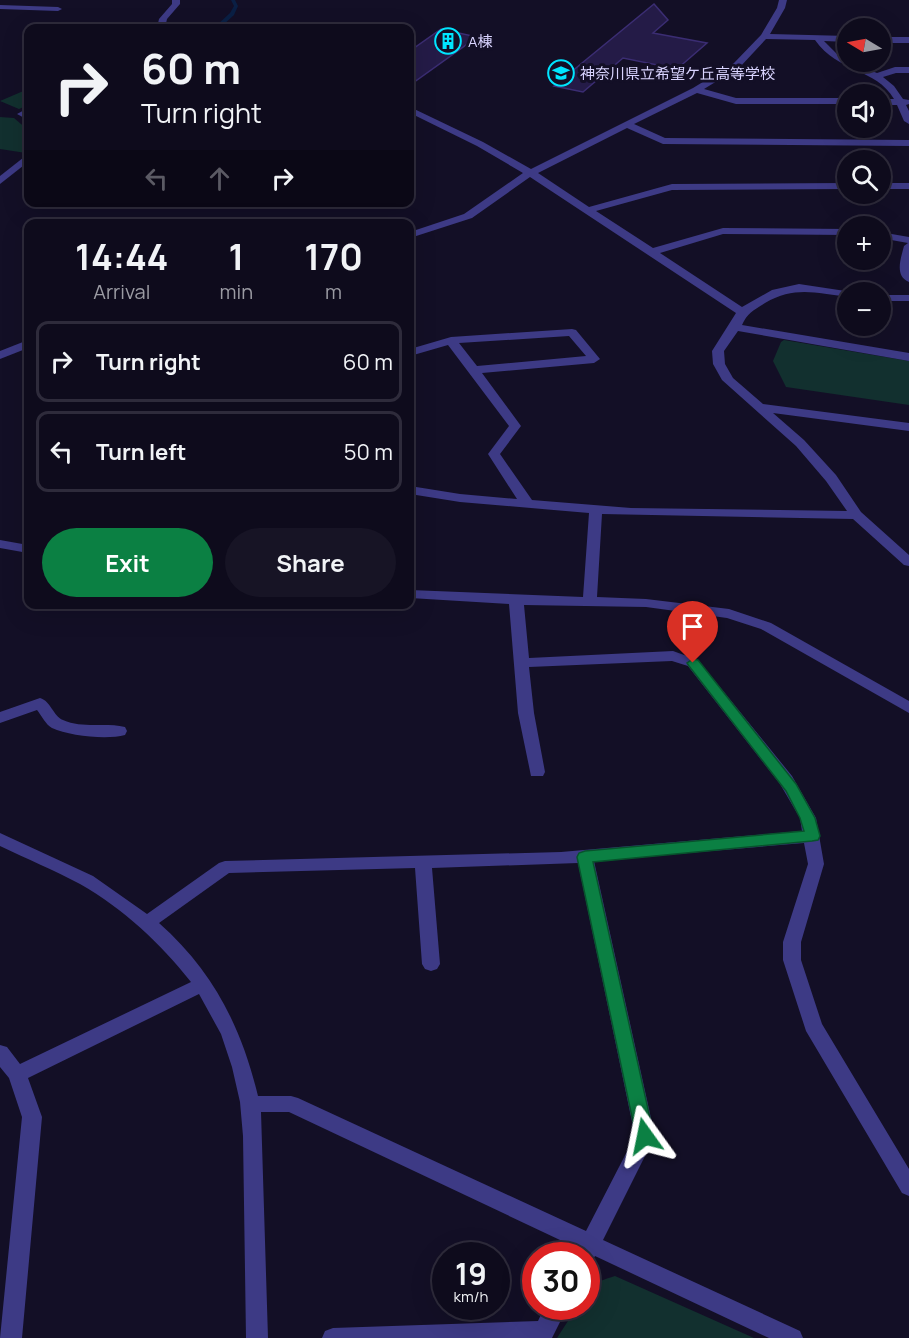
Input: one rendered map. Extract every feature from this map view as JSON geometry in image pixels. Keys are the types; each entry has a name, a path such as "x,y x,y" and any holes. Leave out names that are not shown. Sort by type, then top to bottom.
{"street":[{"path":"162,24 163,19 176,4 176,0"},
{"path":"414,234 468,216 518,179 696,90 736,65 764,36 781,8 783,0"},
{"path":"0,7 58,9"},
{"path":"764,36 837,39"},
{"path":"818,38 823,48 845,64 887,84 904,102 909,121"},
{"path":"891,40 909,40"},
{"path":"874,77 895,70 909,70"},
{"path":"696,90 736,101 837,101"},
{"path":"414,112 480,144 531,173 741,312"},
{"path":"628,125 663,141 909,143"},
{"path":"0,182 24,161"},
{"path":"590,210 672,187 837,186"},
{"path":"891,186 909,186"},
{"path":"651,252 723,231 837,232"},
{"path":"891,237 909,240"},
{"path":"909,246 904,267 909,279"},
{"path":"837,292 799,287 776,292 741,312 735,327 718,351 719,363 728,380 808,452 831,478 856,515 909,562"},
{"path":"891,298 909,298"},
{"path":"735,327 909,357"},
{"path":"414,352 451,340 572,332 594,359 474,370"},
{"path":"451,340 515,426 494,454 527,503"},
{"path":"0,355 24,346"},
{"path":"758,407 909,427"},
{"path":"414,491 460,498 596,510 654,513 723,511 856,515"},
{"path":"590,601 596,510"},
{"path":"0,544 24,548"},
{"path":"414,594 516,600 646,603 729,614 766,626 909,708"},
{"path":"516,600 526,713 537,772"},
{"path":"521,663 674,656 693,663 791,788 808,818 816,864 792,942 792,960 813,1026 909,1187"},
{"path":"0,718 40,703 56,724 86,731 119,731"},
{"path":"148,922 225,867 585,857 812,836"},
{"path":"0,839 96,886 148,922 182,955 204,984 224,1019 236,1047 250,1104 257,1338"},
{"path":"585,857 645,1136 591,1242"},
{"path":"423,862 431,964"},
{"path":"17,1074 204,984"},
{"path":"0,1053 17,1074 32,1117 11,1338"},
{"path":"250,1104 291,1104 573,1242"},
{"path":"600,1255 792,1338"},
{"path":"333,1338 544,1331 550,1320"}],"green space":[{"path":"24,91 24,107 19,109 0,101"},
{"path":"0,117 14,118 24,127 24,153 0,149"},
{"path":"784,340 909,361 909,405 786,387 773,361"},
{"path":"615,1276 754,1338 557,1338 569,1320 600,1320 600,1281"}],"building":[{"path":"654,4 668,20 653,33 707,43 677,69 623,58 583,92 554,86"},
{"path":"441,29 477,37 414,82 414,48"}],"waterway":[{"path":"221,24 232,14 236,6 233,0"}],"place":[{"name":"A棟","path":"448,41"},
{"name":"神奈川県立希望ケ丘高等学校","path":"561,73"}],"route":[{"path":"645,1136 585,857 812,836 808,818 791,788 693,663"}]}
